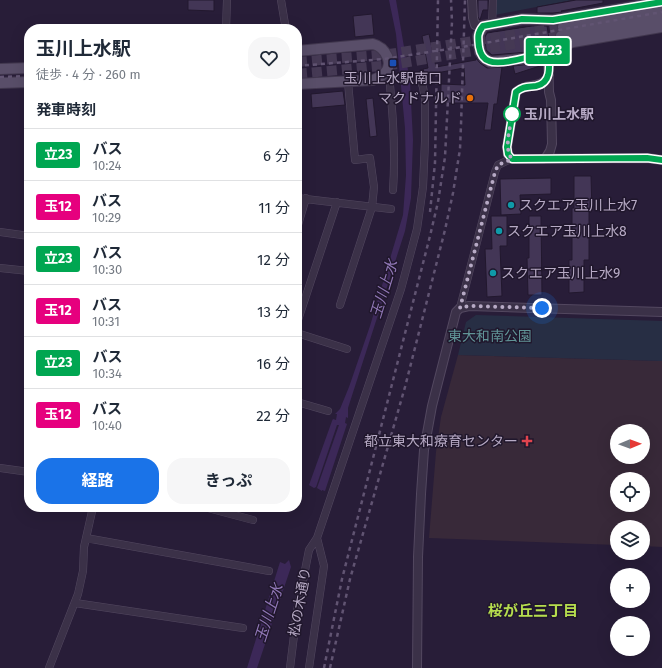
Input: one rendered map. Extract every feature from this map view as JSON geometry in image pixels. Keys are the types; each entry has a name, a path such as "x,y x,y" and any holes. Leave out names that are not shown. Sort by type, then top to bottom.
{"main road":[{"path":"662,2 553,20 522,19 488,25 478,36 480,52 484,58 490,62 530,58 573,42 662,27"},
{"path":"662,11 562,32 662,19"},
{"path":"302,51 373,44 378,45 384,50 388,64 385,74 373,80 302,84"},
{"path":"0,69 24,68"},
{"path":"0,83 24,82"}],"street":[{"path":"226,24 227,0"},
{"path":"281,0 285,24"},
{"path":"472,0 475,25 488,25 493,0"},
{"path":"548,51 552,146 557,157 561,159"},
{"path":"389,75 394,122 394,190"},
{"path":"512,159 508,154 507,147 516,92 522,87 537,86 546,81 549,75"},
{"name":"松の木通り","path":"290,668 309,550 317,538 402,289 416,229 423,187 425,141 425,99 423,87 419,77"},
{"path":"340,305 372,207 374,187 370,158 355,160 348,82"},
{"path":"537,86 549,92"},
{"path":"545,159 552,146"},
{"path":"417,668 419,541 424,450 432,406 455,315 460,308 498,165 512,159 647,158 662,160"},
{"path":"302,198 391,209"},
{"path":"302,211 306,198"},
{"path":"302,308 337,202"},
{"path":"0,232 24,235"},
{"path":"0,268 24,271"},
{"path":"460,308 469,306 662,312"},
{"path":"302,336 347,349"},
{"path":"302,404 328,412"},
{"path":"0,468 24,471"},
{"path":"49,668 75,603 83,572 86,538 92,512"},
{"path":"223,512 253,520"},
{"path":"86,538 269,571"},
{"path":"309,668 324,566 317,538"},
{"path":"75,603 243,628"}],"shaded area":[{"name":"都立東大和療育センター","path":"458,355 662,361 662,547 650,546 650,520 610,520 610,545 429,538 436,452 441,417"}],"green space":[{"path":"496,0 572,0 495,15"},
{"name":"東大和南公園","path":"476,315 662,321 662,361 458,355 466,322"}],"water":[{"name":"玉川上水","path":"389,0 396,0 410,82 413,140 411,198 405,231 348,408 348,418 346,417 345,423 347,424 325,491 322,491 317,488 339,425 337,425 316,487 314,488 309,485 332,421 333,419 336,420 337,414 335,414 340,409 349,387 370,326 403,215 406,175 405,128 396,34"},
{"name":"玉川上水","path":"289,560 291,567 257,668 247,668 280,562 285,564"}],"building":[{"path":"188,0 214,0 214,11 188,10"},
{"path":"478,0 488,0 488,10 483,10 480,20 478,17"},
{"path":"576,0 603,0 603,3 561,11 562,12 537,13 537,7"},
{"path":"372,14 374,35 355,37 353,16"},
{"path":"532,26 547,26 550,44 529,52 492,55 486,50 485,37 487,33"},
{"path":"429,34 436,67 476,60 476,58 487,68 502,67 497,104 494,104 491,130 484,130 488,103 441,103 441,84 465,85 464,68 425,75 423,69 428,68 422,36"},
{"path":"543,60 543,65 515,74 513,66 531,64"},
{"path":"343,91 345,105 312,108 311,94"},
{"path":"373,98 377,136 370,137 366,99"},
{"path":"574,176 591,176 592,211 589,211 589,260 584,260 584,292 569,293 569,260 572,260 572,208 574,208"},
{"name":"スクエア玉川上水7","path":"551,178 551,194 520,195 521,214 501,215 500,179"},
{"path":"491,216 507,216 507,246 500,246 502,296 487,297 485,249 492,249"},
{"path":"529,216 541,216 542,295 528,295 527,258 529,258"}],"tunnel":[{"path":"302,62 389,54 563,27"},
{"path":"302,74 391,65 561,36"}],"railway":[{"path":"430,212 435,163 438,0"},
{"path":"324,668 342,579 438,202 445,157 452,22 451,0"},
{"path":"330,668 350,579 405,387 453,193 460,149 465,0"},
{"path":"302,66 384,59 662,12"},
{"path":"0,77 24,76"}],"bus line":[{"name":"立23","path":"662,2 553,20 522,19 483,26 478,36 480,52 484,58 490,62 530,58 548,51 549,75 546,81 537,86 522,87 516,92 507,147 508,154 512,159 647,158 662,160"}],"place":[{"name":"玉川上水駅南口","path":"393,63"},
{"name":"マクドナルド","path":"470,98"},
{"name":"玉川上水駅","path":"512,114"},
{"name":"スクエア玉川上水7","path":"511,205"},
{"name":"スクエア玉川上水8","path":"499,231"},
{"name":"スクエア玉川上水9","path":"493,273"},
{"name":"都立東大和療育センター","path":"527,441"}],"district":[{"name":"桜が丘三丁目","path":"533,611"}],"route":[{"path":"512,114 507,147 508,154 512,159 498,165 495,172 460,308 469,306 542,308"}]}
